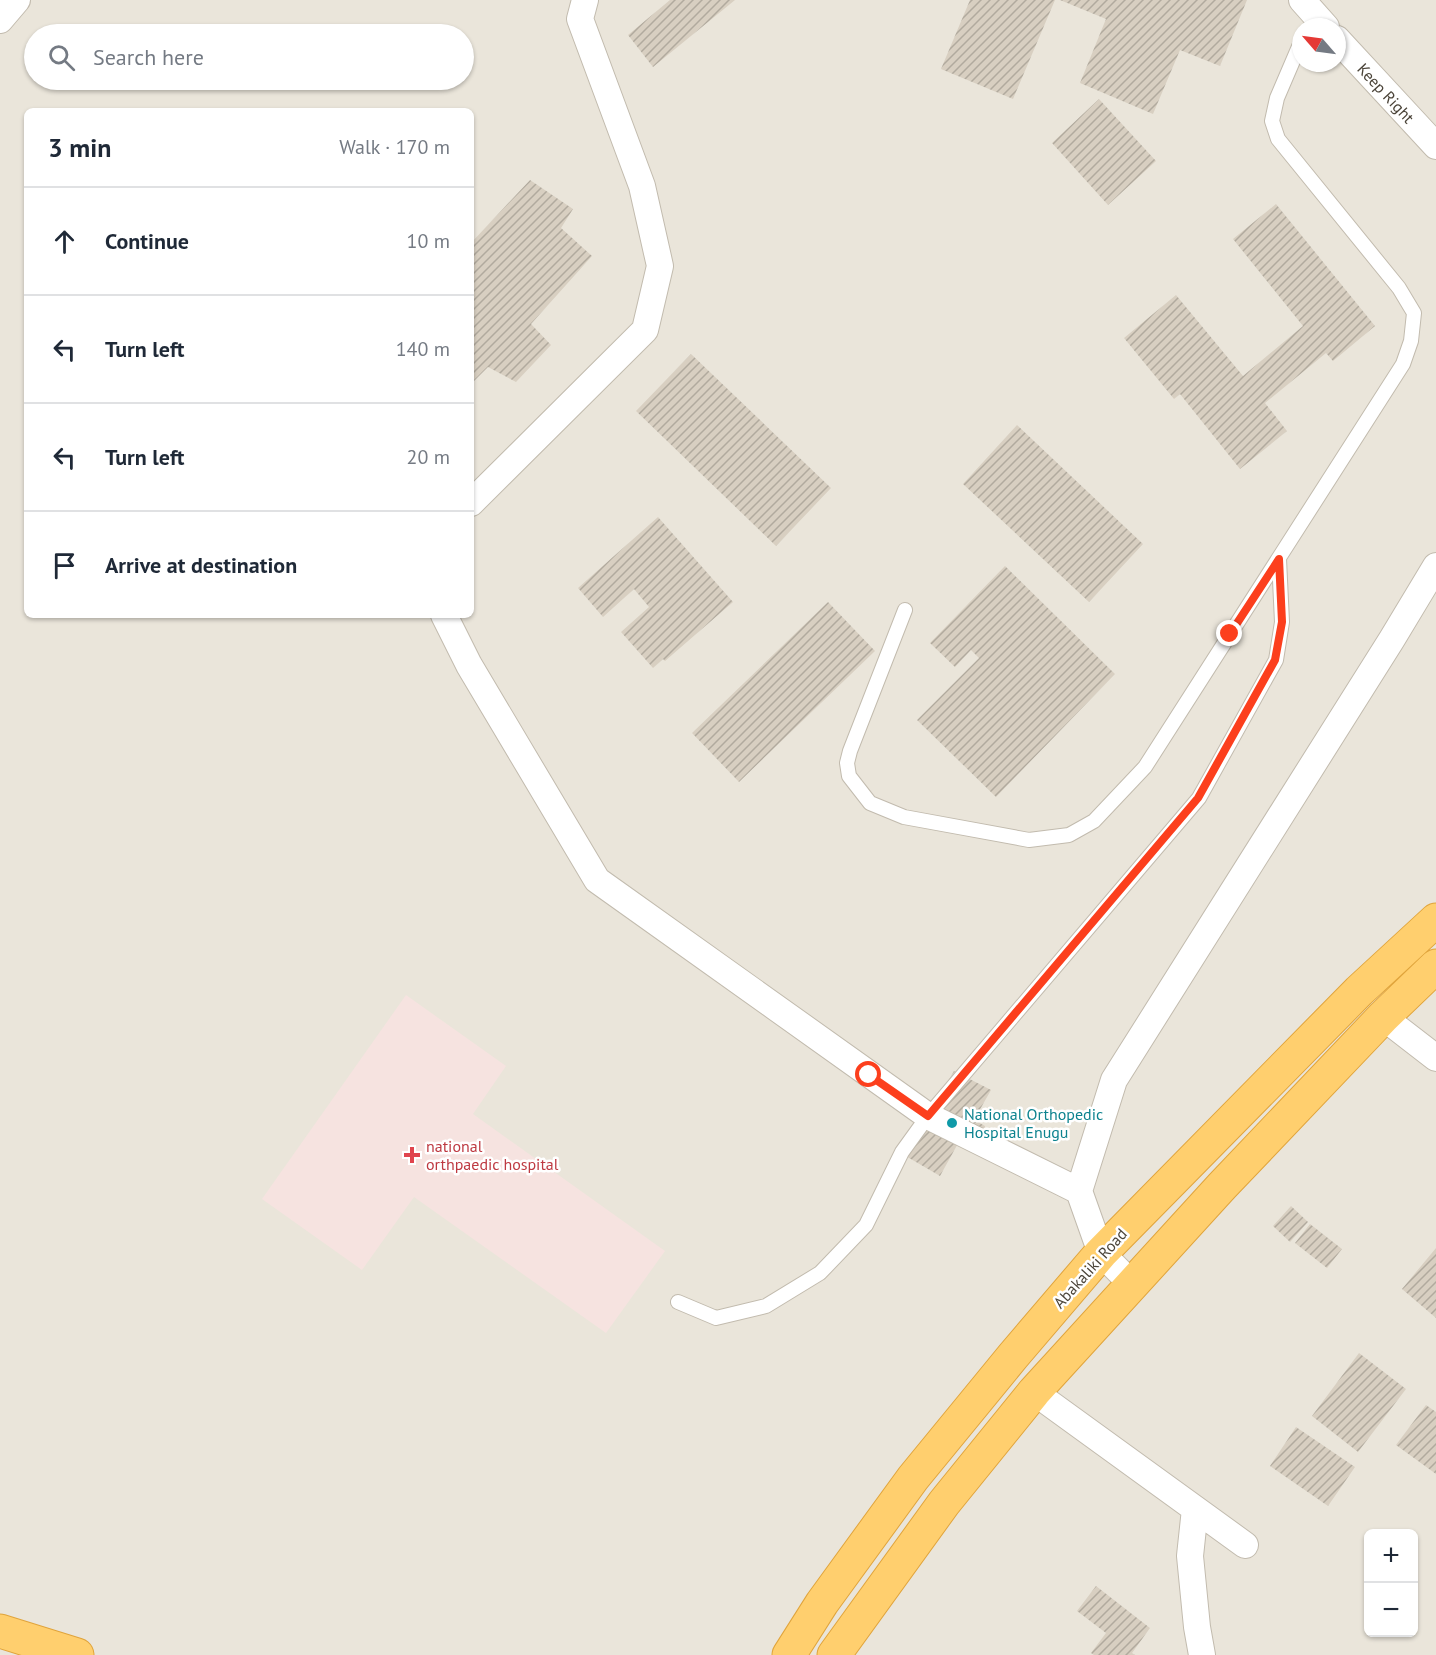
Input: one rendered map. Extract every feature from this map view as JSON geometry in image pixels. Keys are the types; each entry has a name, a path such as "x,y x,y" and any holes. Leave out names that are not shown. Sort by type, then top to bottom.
{"highway":[{"name":"Abakaliki Road","path":"789,1655 822,1603 913,1478 1101,1253 1359,990 1436,920"},
{"path":"834,1655 944,1503 1034,1392 1222,1186 1383,1017 1436,966"},
{"path":"0,1631 77,1655"}],"street":[{"path":"0,20 16,0"},
{"path":"474,500 645,330 660,266 642,186 580,19 585,0"},
{"name":"Keep Right","path":"1346,49 1436,146"},
{"path":"1133,1285 1101,1253 1079,1191 1114,1080 1436,566"},
{"path":"446,618 469,665 597,880 928,1116 1079,1191"},
{"path":"1383,1017 1436,1058"},
{"path":"1034,1392 1245,1545"},
{"path":"1195,1509 1190,1556 1202,1655"}],"lane":[{"path":"905,610 850,751 849,776 870,803 904,817 1029,840 1069,835 1094,821 1145,767 1403,364 1411,341 1414,313 1399,288 1278,139 1272,121 1277,98 1292,63"},
{"path":"678,1302 716,1318 766,1306 820,1273 866,1225 902,1152 928,1116 1198,798 1275,660 1282,622 1279,559"}],"shaded area":[{"path":"0,0 1436,0 1436,1655 0,1655"},
{"name":"national orthpaedic hospital","path":"406,995 506,1066 473,1114 665,1251 606,1333 414,1197 362,1270 262,1199"}],"building":[{"path":"670,0 735,0 653,67 628,35"},
{"path":"970,0 1055,0 1013,99 941,69"},
{"path":"1060,0 1247,0 1220,66 1180,50 1153,114 1080,83 1106,19"},
{"path":"1099,99 1156,161 1108,205 1052,143"},
{"path":"530,180 573,209 561,228 592,256 531,324 551,345 516,382 488,367 474,381 474,240"},
{"path":"1276,204 1375,326 1333,361 1326,353 1265,403 1287,431 1240,469 1180,394 1174,399 1124,338 1176,295 1243,376 1303,326 1233,239"},
{"path":"691,354 831,488 776,546 636,411"},
{"path":"1017,425 1143,544 1089,602 963,484"},
{"path":"658,517 733,602 665,661 663,659 653,668 621,632 649,607 634,589 603,617 578,588"},
{"path":"1005,566 1115,674 996,797 917,720 979,658 971,650 955,667 930,643"},
{"path":"828,602 875,651 739,782 692,733"},
{"name":"National Orthopedic Hospital Enugu","path":"954,1071 991,1090 974,1120 985,1126 984,1136 961,1138 940,1176 904,1155"},
{"path":"1291,1206 1308,1222 1290,1242 1273,1226"},
{"path":"1310,1224 1342,1249 1327,1268 1295,1243"},
{"path":"1436,1248 1436,1318 1402,1289"},
{"path":"1359,1353 1406,1389 1358,1452 1312,1416"},
{"path":"1426,1405 1436,1412 1436,1474 1396,1445"},
{"path":"1296,1427 1355,1467 1328,1506 1270,1466"},
{"path":"1096,1586 1150,1628 1132,1653 1135,1655 1094,1655 1091,1653 1106,1633 1077,1611"}],"place":[{"name":"National Orthopedic Hospital Enugu","path":"952,1123"},
{"name":"national orthpaedic hospital","path":"412,1155"}],"route":[{"path":"869,1075 928,1116 1198,798 1275,660 1282,622 1279,559 1230,634"}]}
